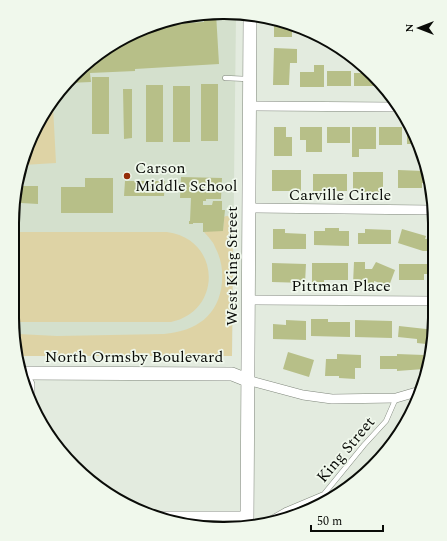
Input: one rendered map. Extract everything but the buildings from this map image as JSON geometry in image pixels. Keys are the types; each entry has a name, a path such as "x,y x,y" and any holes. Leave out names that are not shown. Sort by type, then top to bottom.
{"street":[{"name":"West King Street","path":"247,520 250,21"},
{"path":"249,106 392,107"},
{"name":"Carville Circle","path":"248,208 428,210"},
{"name":"Pittman Place","path":"248,300 428,301"},
{"name":"North Ormsby Boulevard","path":"27,374 232,374 247,380"},
{"path":"247,380 303,396 332,399 396,398 413,393"},
{"path":"180,517 244,521"}],"lane":[{"path":"226,78 250,79"},
{"name":"King Street","path":"279,514 324,494 364,445 386,422 396,398"}],"shaded area":[{"name":"Carson Middle School","path":"210,19 236,19 232,356 23,356 19,331 19,210 26,171 35,145 46,121 61,99 79,79 99,61 121,46 145,35 171,26"},
{"path":"53,110 56,163 28,165 40,133"},
{"path":"233,216 232,356 23,356 19,334 57,336 164,334 186,329 204,320 211,313 220,294 222,269 219,255 213,243 204,232 223,231 224,217"},
{"path":"19,232 167,232 185,237 198,247 206,261 209,276 207,291 200,304 188,315 171,322 19,322"}],"place":[{"name":"Carson Middle School","path":"127,176"}]}
